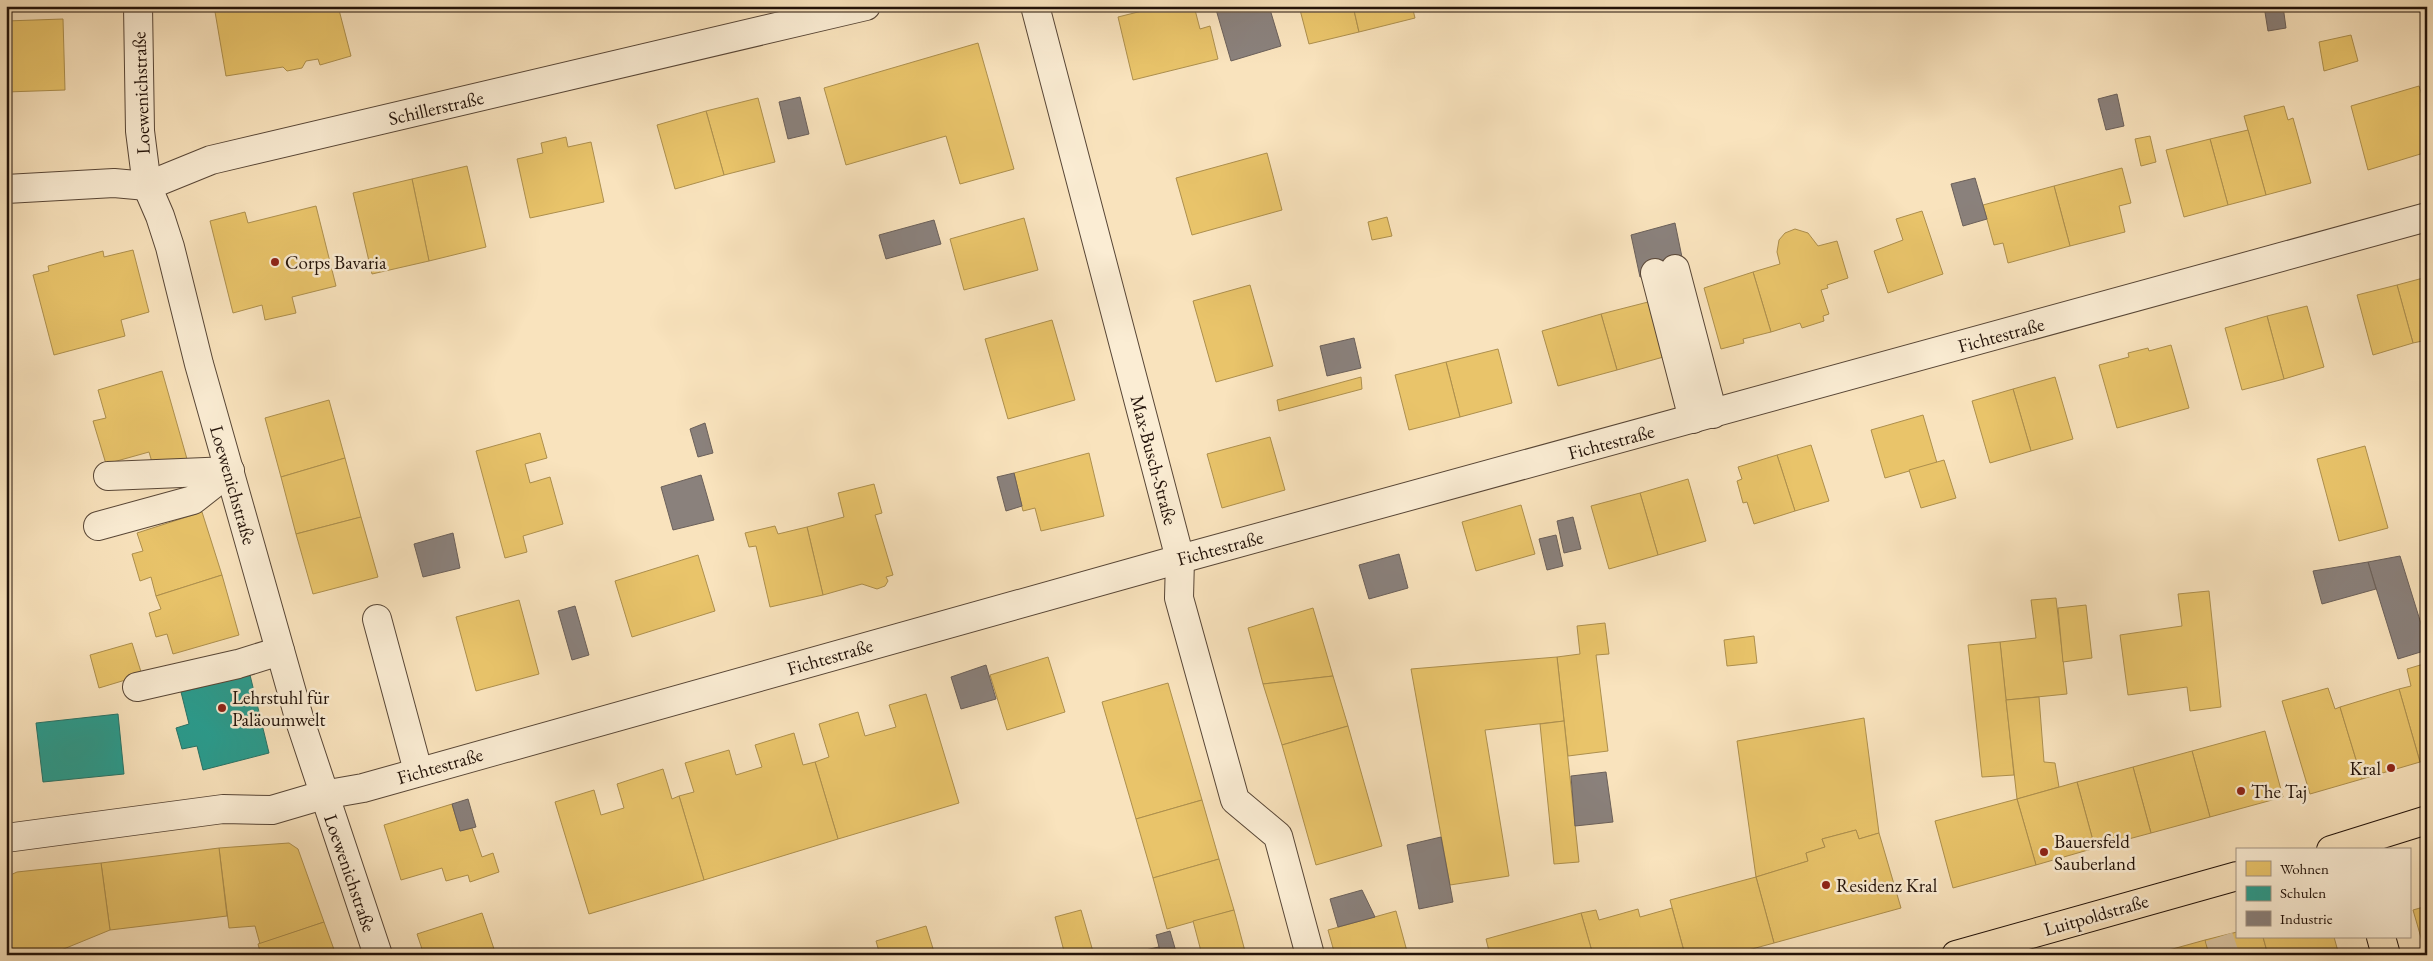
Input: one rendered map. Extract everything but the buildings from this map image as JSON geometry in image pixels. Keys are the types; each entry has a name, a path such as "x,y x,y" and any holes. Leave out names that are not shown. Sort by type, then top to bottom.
{"main road":[{"path":"2347,847 2427,820"},
{"name":"Luitpoldstraße","path":"1956,955 2236,876"},
{"path":"2381,938 2386,955"}],"street":[{"name":"Loewenichstraße","path":"138,6 140,132 146,186 160,216 170,247 280,651 323,795 358,892 378,955"},
{"name":"Schillerstraße","path":"6,189 114,183 146,186 211,160 866,6"},
{"name":"Max-Busch-Straße","path":"1035,6 1180,559 1179,598 1235,800 1278,836 1310,955"},
{"name":"Fichtestraße","path":"6,838 223,808 272,810 323,795 363,788 418,771 1180,559 2427,217"},
{"path":"1665,271 1703,417"},
{"path":"108,476 230,471"},
{"path":"98,526 192,500 230,471"},
{"path":"377,619 418,771"},
{"path":"137,687 238,664 280,651"}],"tunnel":[{"path":"2219,937 2225,955"}],"place":[{"name":"Corps Bavaria","path":"275,262"},
{"name":"Lehrstuhl für Paläoumwelt","path":"222,708"},
{"name":"Kral","path":"2391,768"},
{"name":"The Taj","path":"2241,791"},
{"name":"Bauersfeld Sauberland","path":"2044,852"},
{"name":"Residenz Kral","path":"1826,885"}]}
